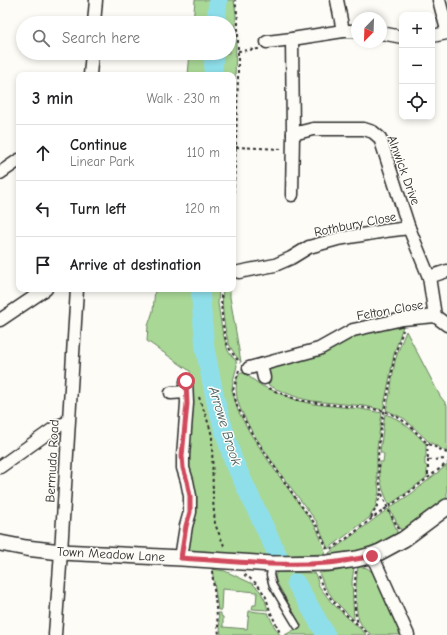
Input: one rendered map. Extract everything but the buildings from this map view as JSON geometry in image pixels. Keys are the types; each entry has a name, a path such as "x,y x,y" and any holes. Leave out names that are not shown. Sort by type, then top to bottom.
{"street":[{"path":"95,16 96,0"},
{"path":"337,0 343,31"},
{"path":"439,0 447,30"},
{"path":"267,42 351,31"},
{"path":"435,35 447,33"},
{"path":"387,34 399,36"},
{"path":"292,39 292,195"},
{"path":"90,72 91,60"},
{"name":"Alnwick Drive","path":"293,134 313,129 364,129 373,132 380,138 409,228 429,277 436,316"},
{"path":"0,173 16,162"},
{"name":"Rothbury Close","path":"240,272 275,265 291,258 309,247 316,245 354,236 409,228"},
{"path":"429,277 447,271"},
{"path":"0,320 42,292"},
{"name":"Bermuda Road","path":"55,635 77,292"},
{"path":"436,316 447,325"},
{"name":"Felton Close","path":"264,382 255,367 319,349 353,330 403,319 436,316"},
{"path":"170,393 186,387 187,404 182,456 183,468 190,496 190,512 186,526 181,558"},
{"path":"0,467 56,427 68,422"},
{"name":"Town Meadow Lane","path":"0,543 61,552 211,560 229,556 272,564 328,563 372,556 404,539 447,507"},
{"path":"372,556 408,635"}],"lane":[{"path":"272,564 270,575 273,586 297,626"}],"path":[{"path":"235,0 238,19 236,147 293,150"},
{"path":"238,51 262,48 267,42"},
{"path":"221,292 225,336 228,347 241,365 233,390 236,406 251,432 318,528 328,551 412,491 447,463"},
{"path":"403,319 404,327 394,360 384,411 378,464 381,491 404,539"},
{"path":"264,382 275,391 298,400 384,411 396,416 408,424 427,443 447,453"},
{"path":"199,397 212,436 215,524 229,556 233,571 247,576 258,585 266,597 270,611 281,635"},
{"path":"427,443 428,478"},
{"path":"428,460 447,459"},
{"path":"371,519 377,506 381,491"},
{"path":"357,559 354,583 354,602 358,625"},
{"path":"211,560 220,635"},
{"path":"313,564 321,585 333,601 370,635"}],"green space":[{"path":"195,0 234,0 236,16 194,16"},
{"path":"189,60 236,60 235,72 188,72"},
{"path":"155,292 219,292 218,303 222,330 228,351 236,361 237,366 232,390 238,411 250,433 274,469 317,529 325,554 278,556 218,555 189,550 187,463 192,399 190,371 147,341 148,326 153,311"},
{"path":"222,292 230,292 241,362 230,346 226,333"},
{"path":"403,326 394,354 383,410 365,406 312,401 299,398 263,382 270,376 269,368 366,332"},
{"path":"406,331 440,396 447,405 447,452 428,441 405,419 386,410 395,361"},
{"path":"240,373 244,373 262,386 296,400 313,404 361,409 382,413 377,448 377,477 379,491 376,506 369,518 328,549 317,522 279,472 251,430 240,408 236,389 237,379"},
{"path":"385,414 397,419 426,444 425,465 427,466 427,477 389,505 383,490 379,462 383,462 384,454 380,452"},
{"path":"447,465 447,501 405,531 404,529 401,530 389,508 411,494"},
{"path":"388,509 397,531 397,535 377,545 359,551 331,557 329,553"},
{"path":"358,566 367,568 375,574 401,635 372,635 362,626 359,621 356,606"},
{"path":"354,567 352,582 354,620 334,600 324,585 319,573"},
{"path":"212,569 225,571 253,584 260,591 268,610 252,609 253,605 256,605 257,592 222,589 221,610 218,610"},
{"path":"277,572 315,573 319,586 331,602 367,635 285,635 301,626 276,581 275,576"},
{"path":"249,611 268,613 280,635 221,635 218,613 221,613 221,616 223,617 223,627 247,629"}],"waterway":[{"name":"Arrowe Brook","path":"217,16 218,0"},
{"name":"Arrowe Brook","path":"213,72 214,60"},
{"name":"Arrowe Brook","path":"200,292 205,349 216,403 233,460 278,556"},
{"name":"Arrowe Brook","path":"296,583 326,635"}],"route":[{"path":"186,381 187,404 182,456 183,468 190,496 190,512 186,526 181,558 272,564 315,564 372,556"}]}
